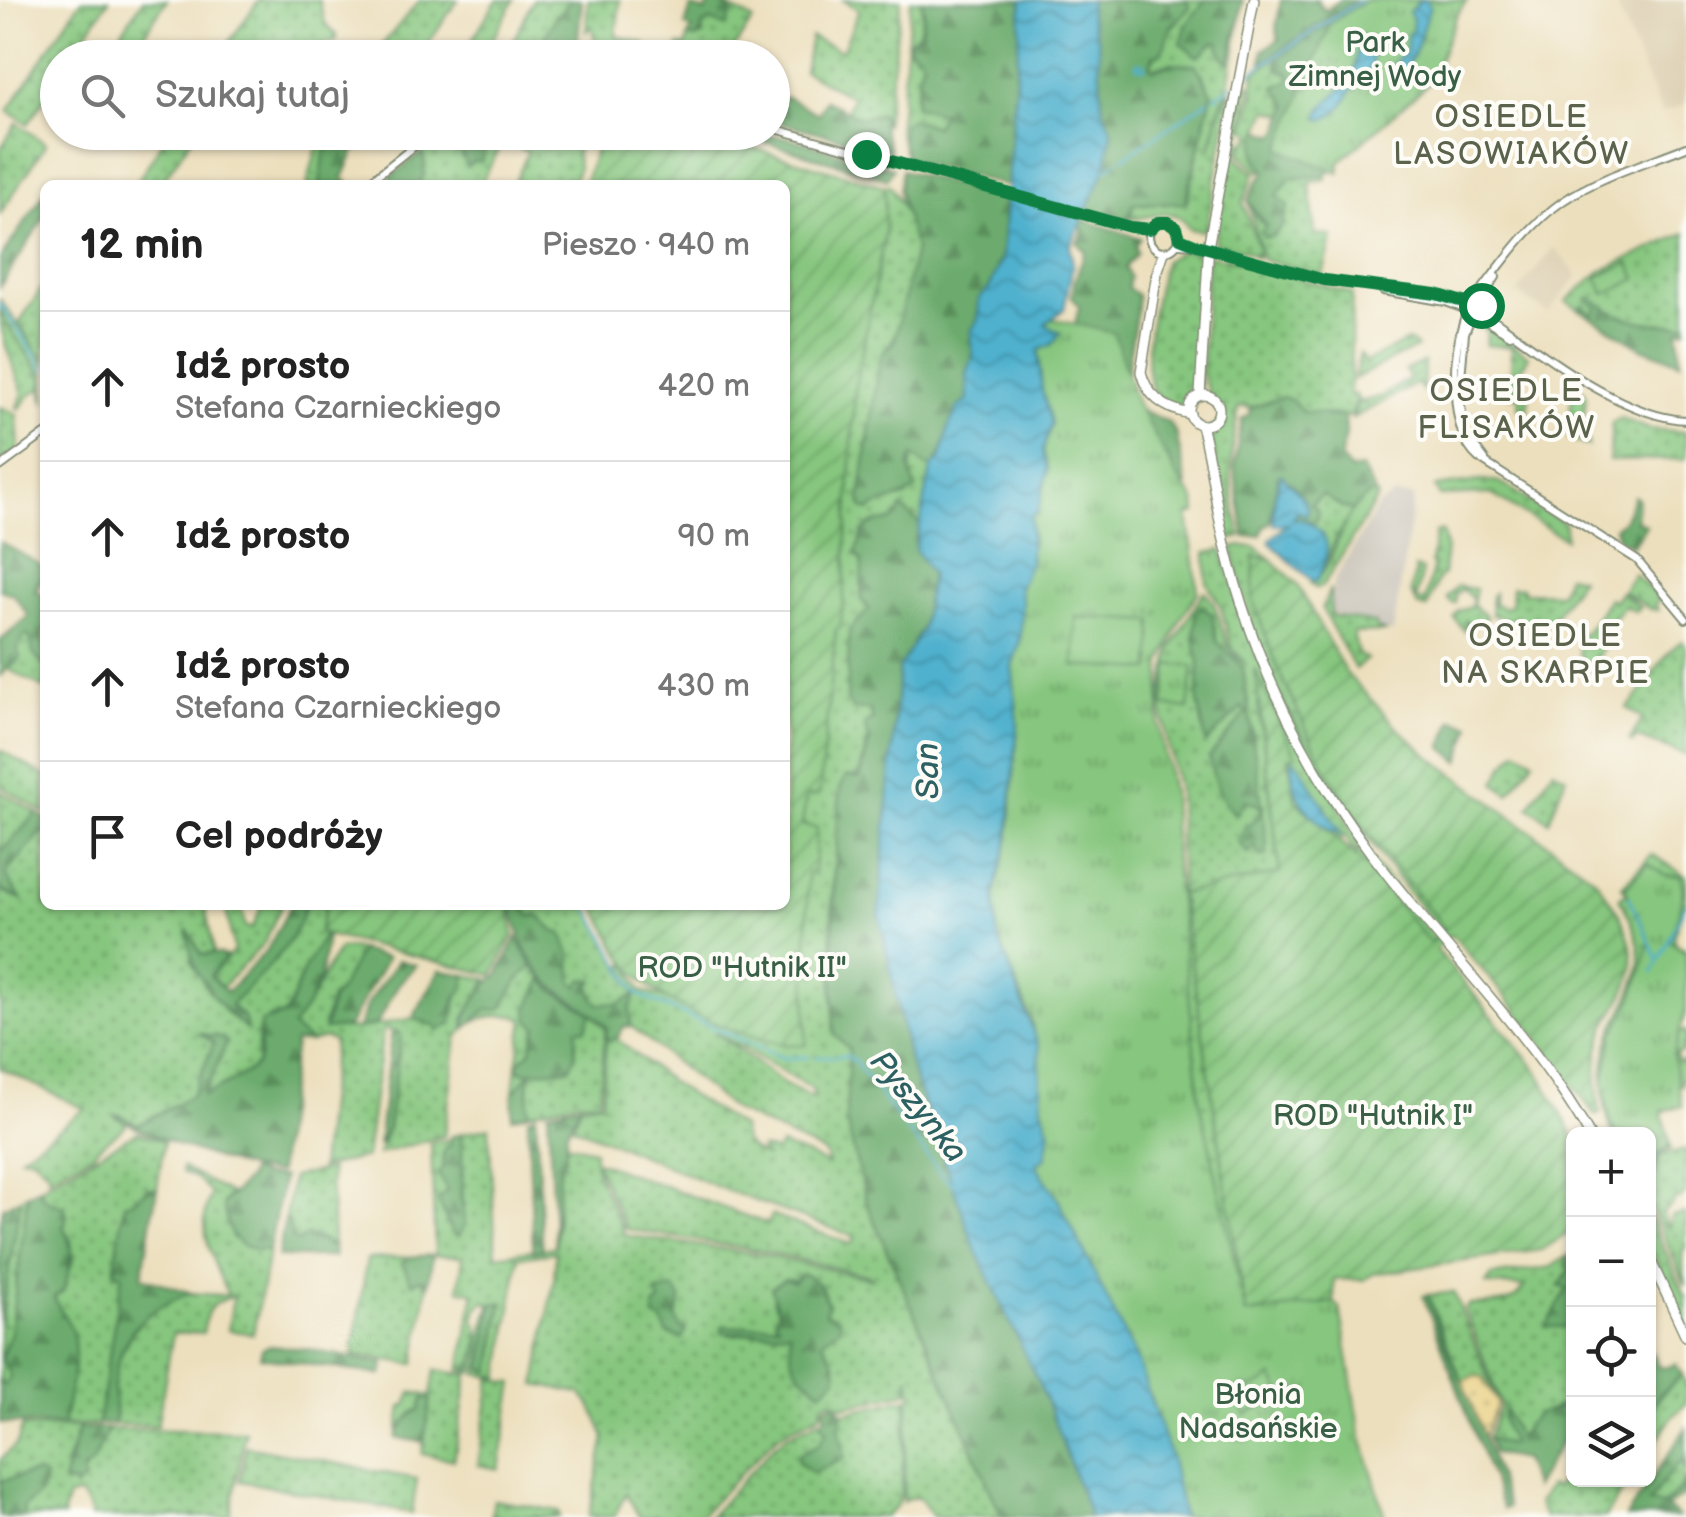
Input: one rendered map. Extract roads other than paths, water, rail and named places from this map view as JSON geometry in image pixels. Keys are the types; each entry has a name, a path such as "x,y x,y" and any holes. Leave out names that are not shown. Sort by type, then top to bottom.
{"main road":[{"path":"1189,410 1203,395 1208,255 1254,0"},
{"path":"1161,251 1141,369 1148,389 1166,406 1189,410 1205,424 1228,556 1264,666 1308,758 1360,839 1526,1040 1584,1127"},
{"path":"1203,395 1214,398 1220,409 1217,418 1205,424"},
{"path":"1656,1272 1686,1336"}],"street":[{"path":"790,133 1150,232"},
{"path":"1460,328 1532,228 1559,204 1584,189 1686,147"},
{"path":"371,180 409,150"},
{"path":"1179,240 1177,228 1168,222 1158,222 1150,232 1151,244 1161,251 1179,240 1312,277 1473,309"},
{"path":"1362,286 1436,294 1473,309 1629,406 1686,420"},
{"path":"1439,300 1456,310 1460,328 1457,426 1471,452 1637,560 1686,620"},
{"path":"1473,309 1464,337 1460,416 1466,438 1486,462"},
{"path":"0,467 40,438"}],"water":[{"name":"San","path":"1022,0 1090,0 1089,14 1098,41 1102,107 1112,131 1105,170 1070,247 1073,264 1064,309 1045,324 1060,333 1051,345 1038,350 1051,424 1043,451 1048,469 1038,511 1031,517 1030,563 1019,588 1020,641 1012,666 1018,723 1008,841 995,891 997,934 1039,1047 1042,1107 1050,1133 1045,1159 1037,1163 1038,1168 1059,1201 1137,1360 1170,1455 1183,1517 1090,1517 1046,1399 974,1245 910,1065 879,914 899,669 922,628 931,574 915,549 931,469 941,458 958,407 968,401 967,374 973,358 971,331 978,320 979,299 990,287 1002,258"},
{"path":"1425,0 1430,6 1416,47 1407,66 1392,81 1397,60 1406,51 1408,33 1412,33 1413,18 1409,12"},
{"path":"1369,41 1370,69 1338,110 1322,120 1318,117 1322,108 1353,77 1358,47"},
{"path":"1281,474 1305,501 1308,511 1306,515 1298,512 1293,519 1315,527 1326,542 1324,564 1318,580 1313,582 1270,543 1288,524 1274,525 1273,521"},
{"path":"1293,759 1342,835 1321,823 1304,806 1294,784"}],"waterway":[{"path":"1241,79 1361,0"},
{"path":"1137,62 1146,64 1145,68 1136,66 1137,62"},
{"path":"1215,97 1235,84"},
{"path":"1123,158 1208,101"},
{"path":"1105,170 1117,162"},
{"name":"Pyszynka","path":"0,304 40,363"},
{"path":"1629,896 1657,958"},
{"path":"1653,972 1686,904"},
{"name":"Pyszynka","path":"590,910 637,994 783,1058 809,1057"},
{"name":"Pyszynka","path":"816,1057 847,1056 855,1062 953,1184"}],"district":[{"name":"OSIEDLE LASOWIAKÓW","path":"1512,134"},
{"name":"OSIEDLE FLISAKÓW","path":"1507,408"},
{"name":"OSIEDLE NA SKARPIE","path":"1546,654"}],"park label":[{"name":"Park Zimnej Wody","path":"1375,59"},
{"name":"ROD \"Hutnik II\"","path":"742,967"},
{"name":"ROD \"Hutnik I\"","path":"1373,1115"},
{"name":"Błonia Nadsańskie","path":"1258,1411"}]}
